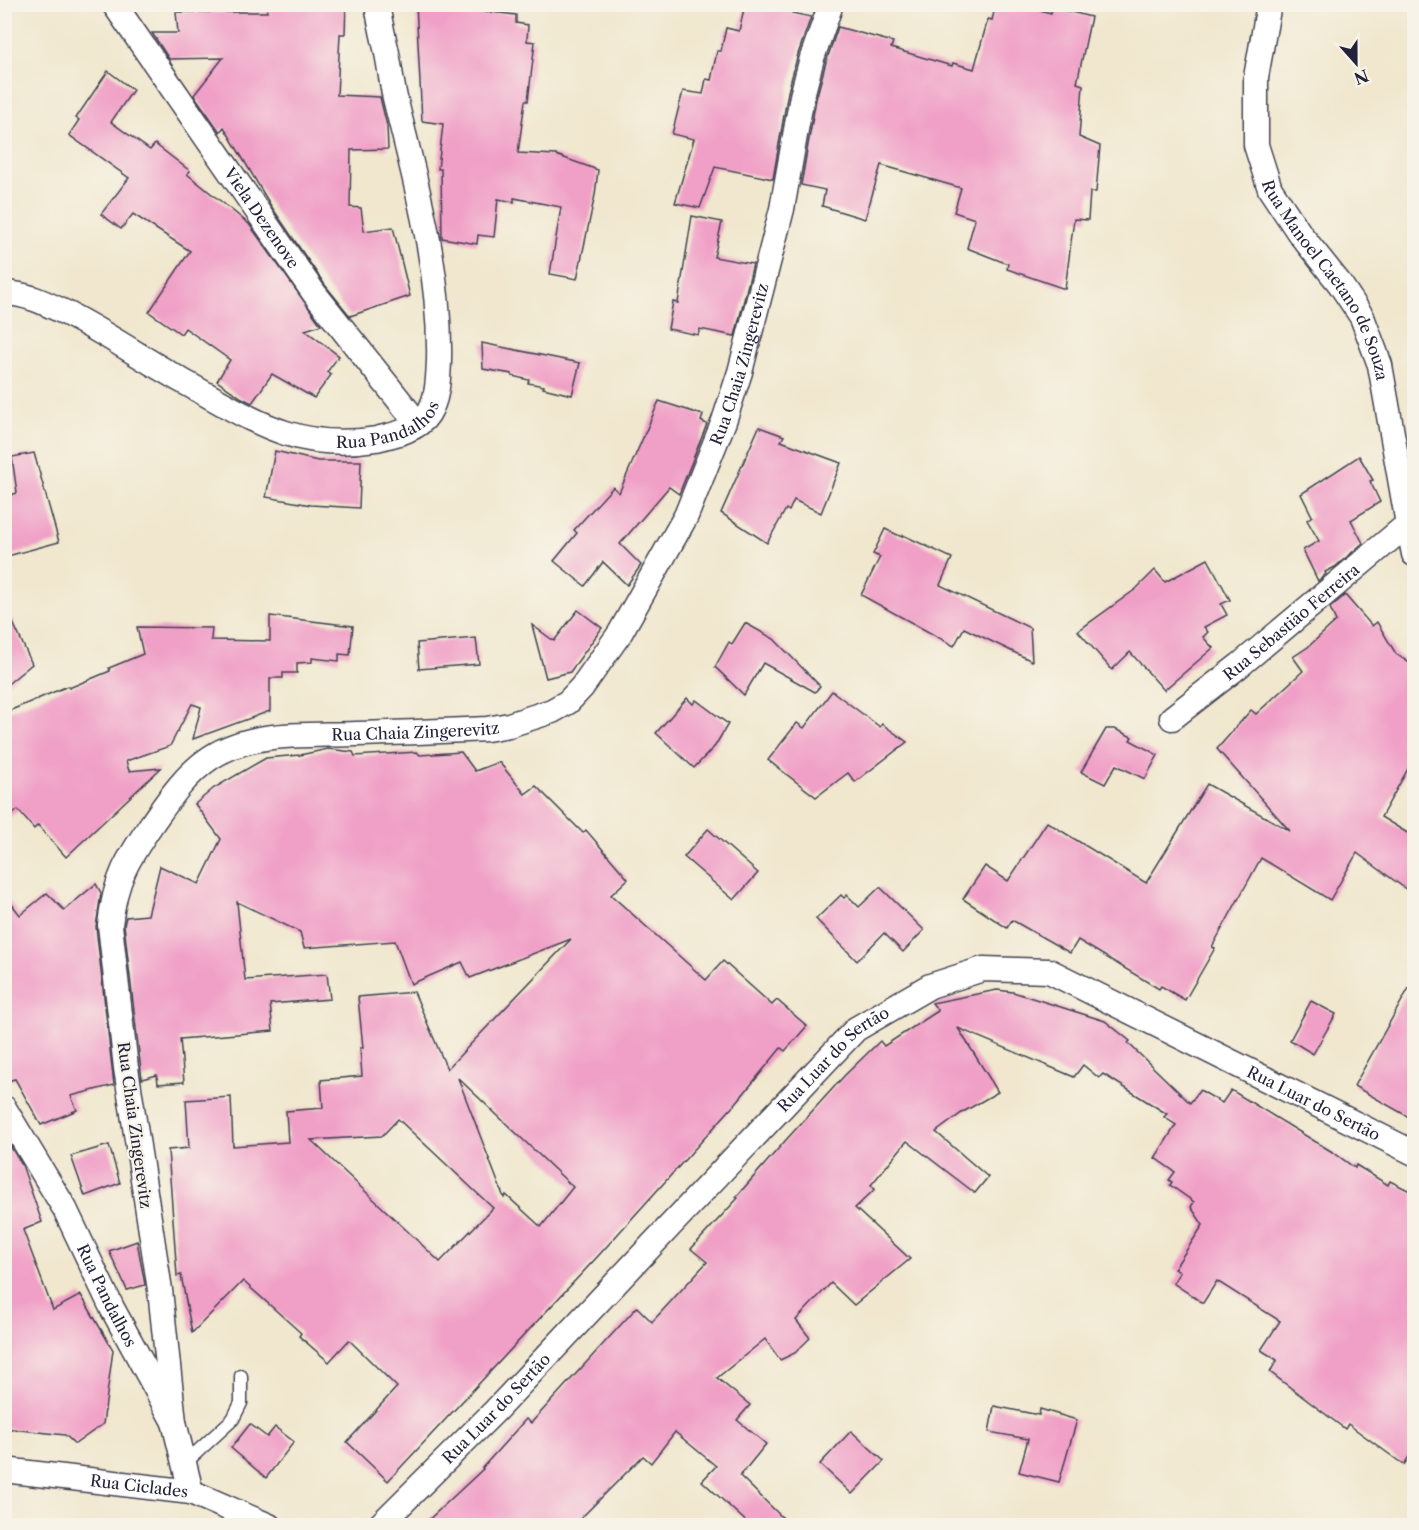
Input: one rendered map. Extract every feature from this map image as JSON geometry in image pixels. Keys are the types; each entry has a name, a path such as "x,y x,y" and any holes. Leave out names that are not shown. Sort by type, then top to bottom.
{"street":[{"name":"Viela Dezenove","path":"114,4 314,293 418,424"},
{"name":"Rua Pandalhos","path":"4,292 28,295 92,327 238,412 277,432 316,441 365,441 403,432 418,424 427,417 434,404 437,390 438,312 420,200 392,86 377,4"},
{"name":"Rua Chaia Zingerevitz","path":"174,1422 160,1290 126,1068 111,936 112,902 119,878 134,849 174,792 209,758 230,748 270,736 488,729 509,726 552,711 568,702 582,687 620,633 686,516 724,421 761,294 782,209 802,96 812,58 831,4"},
{"name":"Rua Manoel Caetano de Souza","path":"1269,4 1256,77 1256,145 1270,189 1300,234 1362,316 1380,365 1414,554"},
{"name":"Rua Sebastião Ferreira","path":"1172,718 1407,524"},
{"name":"Rua Luar do Sertão","path":"380,1526 495,1411 784,1108 856,1029 930,986 983,969 1049,971 1414,1153"},
{"name":"Rua Pandalhos","path":"4,1108 65,1209 112,1308 174,1422 191,1492"},
{"name":"Rua Ciclades","path":"4,1470 191,1492 269,1526"}],"lane":[{"path":"185,1463 233,1419 241,1403 240,1376"}],"building":[{"path":"266,4 346,4 345,34 340,34 337,95 380,97 387,126 388,149 351,150 350,207 361,208 364,231 393,227 410,296 350,316 325,285 271,206 224,127 220,132 194,95 223,58 169,59 152,33 178,33 176,12 267,12"},
{"path":"416,4 468,4 468,9 516,15 516,23 528,25 527,41 535,42 528,101 525,101 518,153 556,155 598,170 577,279 550,274 561,207 514,198 514,202 498,199 494,237 478,235 477,244 442,238 441,169 438,169 443,124 422,121"},
{"path":"745,4 793,4 792,13 811,17 788,92 773,179 715,167 700,208 675,203 694,139 672,134 683,91 703,94 706,79 711,80 717,51 721,51 726,28 739,31"},
{"path":"996,4 1018,4 1051,13 1052,7 1091,17 1077,83 1083,85 1079,137 1100,146 1096,192 1090,192 1088,220 1074,219 1065,289 1007,269 1008,264 967,248 975,219 954,212 961,188 881,165 865,219 822,206 825,190 801,185 816,99 838,27 893,42 891,48 952,66 953,63 974,69 988,19 992,20"},
{"path":"108,71 133,90 111,122 150,150 155,144 190,171 187,174 249,224 321,325 305,330 339,356 327,372 331,375 314,398 272,374 252,403 242,398 217,381 230,360 185,328 181,334 149,312 190,251 133,214 121,229 101,214 129,178 69,135 79,120 76,118"},
{"path":"692,216 722,222 714,257 753,264 735,336 700,329 698,335 668,329 673,302 678,303"},
{"path":"482,343 580,363 572,395 528,383 529,380 512,376 512,374 483,369"},
{"path":"659,401 703,415 701,421 707,424 679,494 669,487 620,544 641,565 627,585 603,562 585,586 554,561 577,533 574,530 613,487 619,493"},
{"path":"759,427 784,436 781,441 841,463 821,513 794,500 789,511 786,509 767,543 721,513"},
{"path":"275,451 318,461 361,461 359,508 311,505 266,497"},
{"path":"34,453 59,542 4,557 4,497 17,493 12,457"},
{"path":"1359,456 1373,480 1370,481 1380,502 1351,520 1363,543 1335,567 1325,572 1326,574 1318,581 1303,550 1319,541 1307,520 1312,516 1301,494"},
{"path":"885,529 952,558 940,585 1030,628 1032,661 964,628 954,646 861,595 880,557 873,554"},
{"path":"1208,559 1230,600 1221,604 1227,615 1204,627 1208,632 1203,637 1213,648 1164,690 1130,652 1112,670 1078,631 1136,589 1155,570 1165,582"},
{"path":"1345,595 1372,626 1377,622 1396,654 1414,666 1414,758 1381,817 1414,837 1414,895 1357,853 1330,900 1261,858 1212,947 1215,948 1185,1000 1161,986 1159,989 1078,940 1070,953 1012,920 1007,928 963,899 985,866 1008,881 1047,822 1146,883 1207,784 1290,831 1217,749 1251,710 1256,714 1303,671 1293,657 1308,647 1336,621 1330,608"},
{"path":"4,603 32,664 4,687"},
{"path":"578,610 602,628 570,672 546,678 532,625 554,641"},
{"path":"270,616 353,626 350,655 339,654 339,661 312,658 312,662 297,663 297,673 283,673 283,678 270,678 270,711 193,739 201,707 192,704 170,746 126,761 129,771 161,768 66,857 38,825 34,829 18,810 4,821 4,713 110,671 109,668 143,654 137,627 212,628 211,640 270,641"},
{"path":"745,623 774,639 820,686 815,692 763,663 744,695 715,667 729,642 732,644"},
{"path":"476,638 479,664 419,669 417,643"},
{"path":"832,691 880,727 882,724 907,742 855,782 848,773 816,797 768,760 797,723 804,728"},
{"path":"687,698 693,704 696,700 728,724 715,746 694,768 656,733"},
{"path":"1106,729 1115,729 1132,737 1130,740 1158,755 1145,779 1116,765 1105,784 1081,772"},
{"path":"328,749 353,752 355,756 461,752 475,771 499,762 525,794 536,786 583,833 586,830 628,879 611,895 706,980 723,961 772,1005 777,1000 807,1026 785,1051 781,1048 736,1103 599,1255 388,1481 347,1442 397,1387 349,1340 329,1362 299,1336 301,1333 243,1281 192,1333 181,1275 177,1276 168,1150 189,1148 186,1100 231,1097 233,1146 288,1142 286,1111 323,1108 321,1080 362,1076 360,1048 363,1048 358,997 414,992 447,1069 571,939 470,978 462,962 411,984 395,941 304,948 300,932 237,902 245,980 327,974 330,999 270,1004 273,1031 180,1039 184,1082 158,1084 157,1075 142,1079 124,925 126,917 148,915 160,866 199,884 221,839 195,804 214,788 266,758 300,755","holes":["458,1078 573,1187 541,1227 506,1195 504,1198","398,1119 493,1208 440,1262 311,1140 382,1136"]},
{"path":"708,829 758,873 734,900 684,857"},
{"path":"96,884 101,893 96,927 114,1085 71,1096 77,1110 41,1125 15,1079 4,1082 4,894 20,915 47,893 64,910"},
{"path":"880,887 924,930 903,952 884,933 857,961 816,919 841,895 844,898 847,895 859,907"},
{"path":"1414,979 1414,1120 1354,1086"},
{"path":"997,990 1013,992 1105,1021 1130,1041 1128,1043 1190,1103 1200,1090 1222,1103 1231,1090 1355,1168 1356,1165 1388,1185 1390,1181 1414,1193 1414,1448 1404,1465 1348,1424 1345,1429 1270,1372 1277,1360 1261,1350 1280,1321 1217,1281 1203,1303 1173,1283 1180,1272 1174,1269 1203,1225 1191,1207 1194,1202 1170,1185 1172,1182 1169,1180 1175,1172 1155,1158 1176,1125 1164,1117 1167,1114 1103,1074 1099,1078 1083,1065 1074,1077 958,1028 998,1092 963,1112 936,1132 988,1177 975,1193 907,1141 871,1185 875,1189 855,1208 910,1259 854,1305 831,1283 796,1320 810,1338 795,1353 780,1360 765,1339 717,1378 750,1405 737,1420 766,1444 740,1476 791,1526 751,1526 702,1481 716,1466 675,1432 651,1463 643,1456 573,1526 422,1526 483,1469 526,1419 531,1423 637,1307 652,1322 707,1262 691,1249 738,1198 736,1197 785,1141 845,1075 880,1041 884,1046 938,1011 932,1003"},
{"path":"1311,1001 1336,1014 1313,1054 1290,1040"},
{"path":"4,1136 22,1165 42,1222 23,1230 53,1310 81,1295 113,1350 103,1424 75,1444 65,1435 4,1428"},
{"path":"109,1145 120,1183 85,1196 71,1156"},
{"path":"137,1241 145,1285 127,1290 109,1251"},
{"path":"994,1406 1039,1415 1040,1409 1077,1420 1059,1482 1019,1472 1028,1439 989,1432"},
{"path":"250,1424 267,1437 275,1427 294,1442 266,1478 231,1448"},
{"path":"851,1431 884,1461 852,1494 820,1464"}]}
